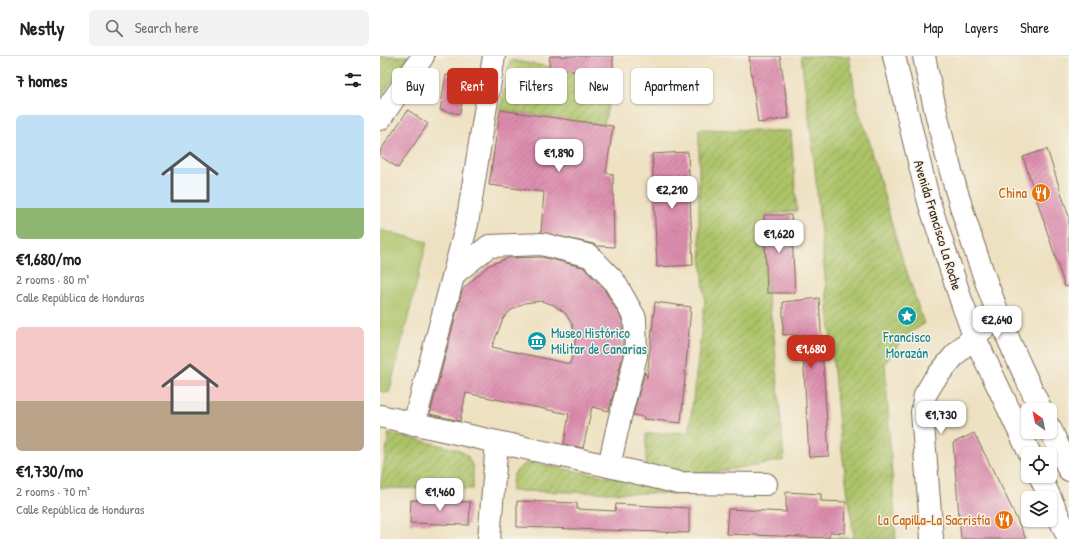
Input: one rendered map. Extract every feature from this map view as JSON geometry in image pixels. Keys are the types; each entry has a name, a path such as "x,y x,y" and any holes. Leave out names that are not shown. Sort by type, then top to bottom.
{"main road":[{"path":"380,119 423,56"},
{"path":"414,424 467,224 494,56"},
{"name":"Avenida Francisco La Roche","path":"894,56 912,137 929,202 961,300 974,336 1027,447"},
{"name":"Avenida Francisco La Roche","path":"924,56 949,164 972,242 999,317 1038,403"},
{"path":"454,274 489,246 542,244 590,256 614,281 635,318 636,356 620,417 610,466"},
{"path":"932,539 922,412 925,394 934,380 954,356 974,336 999,317"},
{"path":"380,416 610,466 679,483 766,484"},
{"path":"1055,439 1069,470"},
{"path":"490,539 497,442"},
{"path":"1043,483 1069,539"}],"green space":[{"path":"380,56 409,56 401,68 392,68 392,81 380,98"},
{"path":"801,56 849,56 858,110 867,133 896,239 924,324 904,337 885,363 896,539 826,539 854,538 840,437 813,149"},
{"path":"510,60 556,68 508,68"},
{"path":"567,70 575,71 575,104 608,104 604,125 500,110 506,80 506,104 567,104"},
{"path":"699,129 791,131 797,211 764,215 767,293 774,335 784,460 705,474 646,470 646,434 689,432 705,301 699,233"},
{"path":"380,230 427,242 389,393 380,391"},
{"path":"389,433 456,449 467,455 473,467 473,489 380,488"},
{"path":"528,462 686,491 686,494 512,491 514,474 519,468"}],"building":[{"path":"550,56 613,56 613,68 575,68 575,71 567,70 567,68 549,67"},
{"path":"749,56 780,56 789,118 758,123"},
{"path":"446,75 447,104 462,104 460,114 440,110"},
{"path":"408,110 428,124 398,168 380,156 380,151"},
{"path":"500,110 613,126 606,173 613,174 614,247 597,246 541,232 544,192 489,185"},
{"path":"1047,149 1069,217 1069,286 1065,287 1023,157"},
{"path":"688,152 693,265 657,267 652,154"},
{"path":"764,215 791,215 795,293 767,293"},
{"path":"541,257 583,267 604,289 623,321 623,355 609,411 592,407 583,448 564,444 569,414 466,393 460,421 430,414 464,288 489,265 508,258","holes":["541,301 554,305 565,313 572,324 576,338 570,364 492,347 503,319 510,311 524,303"]},
{"path":"819,298 829,456 809,457 802,334 783,335 783,302"},
{"path":"655,302 691,307 681,423 643,419 644,417 633,415 645,372 647,378"},
{"path":"974,433 1026,539 961,539 953,443"},
{"path":"786,492 821,494 821,501 846,502 845,533 830,532 829,538 726,534 728,509 786,512"},
{"path":"411,500 470,502 469,525 410,523"},
{"path":"517,501 577,503 577,509 615,511 616,504 689,508 689,533 517,527"}],"place":[{"name":"China","path":"1041,193"},
{"name":"Francisco Morazán","path":"907,316"},
{"name":"Museo Histórico Militar de Canarias","path":"537,341"},
{"name":"La Capilla-La Sacristía","path":"1004,520"}]}
